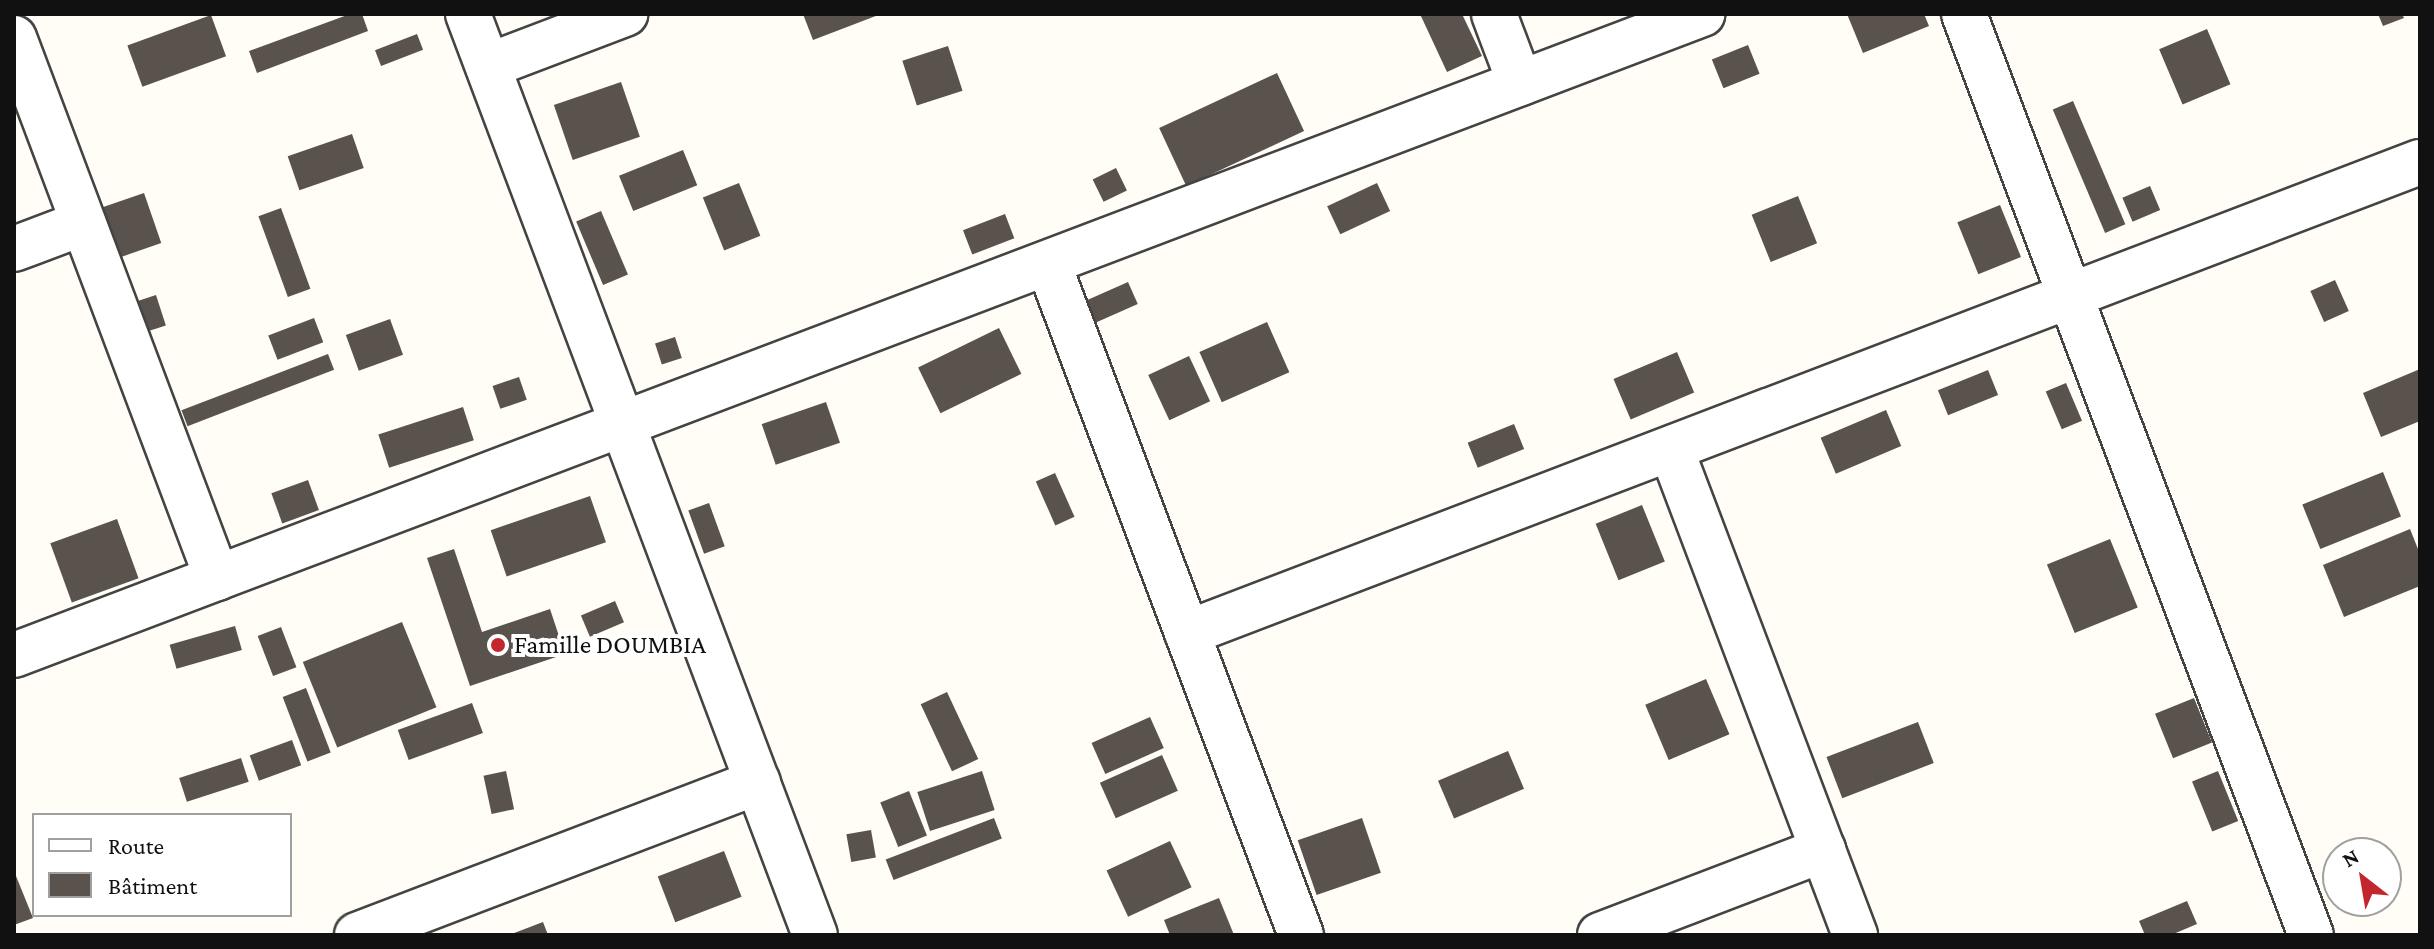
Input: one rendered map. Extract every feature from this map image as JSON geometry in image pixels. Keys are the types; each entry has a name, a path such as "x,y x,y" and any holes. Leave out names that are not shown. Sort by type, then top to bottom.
{"street":[{"path":"468,14 815,935"},
{"path":"488,66 625,14"},
{"path":"1494,14 1520,83"},
{"path":"14,655 1702,14"},
{"path":"1964,14 2311,935"},
{"path":"14,38 217,578"},
{"path":"1187,633 2420,162"},
{"path":"14,249 83,223"},
{"path":"1048,263 1301,935"},
{"path":"1671,449 1855,935"},
{"path":"357,935 758,782"},
{"path":"1600,935 1823,850"}],"building":[{"path":"350,14 362,14 368,31 257,73 249,51"},
{"path":"803,14 881,14 813,40"},
{"path":"1420,14 1462,14 1482,56 1447,72"},
{"path":"1847,14 1924,14 1929,26 1863,53"},
{"path":"2378,14 2402,14 2404,18 2383,26"},
{"path":"211,15 226,56 142,87 127,45"},
{"path":"2207,29 2230,84 2183,105 2159,49"},
{"path":"417,34 423,50 381,66 375,50"},
{"path":"1748,45 1760,74 1723,88 1712,60"},
{"path":"948,46 963,91 917,106 902,61"},
{"path":"1277,73 1304,131 1186,186 1159,128"},
{"path":"621,82 640,137 573,160 554,105"},
{"path":"2073,101 2125,224 2105,233 2053,110"},
{"path":"352,134 364,168 299,190 288,156"},
{"path":"683,150 697,185 633,211 619,176"},
{"path":"1116,168 1127,190 1104,202 1093,179"},
{"path":"739,183 760,236 724,250 703,198"},
{"path":"1377,183 1390,211 1340,234 1327,206"},
{"path":"2150,186 2160,210 2133,222 2122,198"},
{"path":"144,193 161,243 114,259 97,209"},
{"path":"1798,196 1817,243 1771,262 1752,215"},
{"path":"2000,205 2021,257 1978,274 1957,222"},
{"path":"281,208 310,289 288,297 258,216"},
{"path":"601,211 628,275 603,285 576,222"},
{"path":"1005,214 1014,238 972,254 963,230"},
{"path":"2335,280 2349,311 2324,322 2310,291"},
{"path":"1128,282 1138,304 1095,323 1085,301"},
{"path":"156,295 166,325 143,333 133,302"},
{"path":"314,318 323,342 278,360 268,336"},
{"path":"390,319 403,355 359,371 346,335"},
{"path":"1267,322 1289,372 1222,402 1199,352"},
{"path":"999,328 1021,374 940,413 918,367"},
{"path":"675,337 682,358 662,364 655,343"},
{"path":"1677,352 1694,393 1631,419 1613,379"},
{"path":"328,354 334,370 188,426 181,410"},
{"path":"1189,356 1210,401 1169,420 1148,375"},
{"path":"2420,369 2420,421 2381,437 2363,393"},
{"path":"1988,370 1998,395 1948,415 1938,390"},
{"path":"519,377 527,400 500,409 493,386"},
{"path":"2066,383 2082,421 2062,429 2046,392"},
{"path":"826,402 840,443 776,465 762,424"},
{"path":"463,407 474,440 389,468 378,435"},
{"path":"1886,410 1901,446 1836,474 1821,438"},
{"path":"1514,424 1524,449 1478,468 1468,443"},
{"path":"2383,472 2401,517 2320,549 2302,505"},
{"path":"1055,473 1075,517 1055,525 1036,482"},
{"path":"308,480 319,510 282,523 271,493"},
{"path":"590,496 606,542 507,577 491,530"},
{"path":"709,503 725,546 704,554 688,511"},
{"path":"1642,505 1665,562 1618,580 1596,524"},
{"path":"117,519 139,578 72,602 50,543"},
{"path":"2410,529 2420,554 2420,586 2344,617 2323,565"},
{"path":"2110,539 2138,608 2075,633 2047,564"},
{"path":"454,549 482,632 550,609 565,654 470,686 427,558"},
{"path":"615,601 624,622 590,637 581,615"},
{"path":"402,622 436,707 337,747 303,662"},
{"path":"235,626 242,650 177,669 170,645"},
{"path":"281,627 296,667 273,676 258,636"},
{"path":"1706,679 1729,734 1669,760 1645,705"},
{"path":"306,688 331,752 307,761 283,697"},
{"path":"947,692 978,759 952,771 921,704"},
{"path":"2194,698 2212,743 2173,758 2155,714"},
{"path":"472,703 483,733 409,760 398,730"},
{"path":"1150,717 1164,748 1105,774 1092,743"},
{"path":"1918,722 1934,763 1842,798 1827,757"},
{"path":"292,740 301,765 259,781 250,755"},
{"path":"1508,751 1524,789 1454,818 1438,781"},
{"path":"1162,755 1178,791 1116,818 1100,783"},
{"path":"241,758 249,782 187,802 179,778"},
{"path":"506,771 514,809 492,814 484,776"},
{"path":"982,771 995,810 930,831 917,792"},
{"path":"2218,771 2238,821 2212,832 2192,781"},
{"path":"909,791 927,836 898,847 880,803"},
{"path":"994,818 1002,839 894,880 886,860"},
{"path":"1362,818 1381,873 1317,895 1298,840"},
{"path":"871,830 876,858 851,862 846,834"},
{"path":"1170,841 1192,887 1128,917 1107,871"},
{"path":"724,851 742,897 675,922 658,876"},
{"path":"14,871 33,918 14,925"},
{"path":"1219,898 1234,935 1170,935 1164,920"},
{"path":"2187,901 2197,924 2171,935 2145,935 2139,921"},
{"path":"543,922 548,935 509,935"}],"place":[{"name":"Famille DOUMBIA","path":"498,645"}]}
